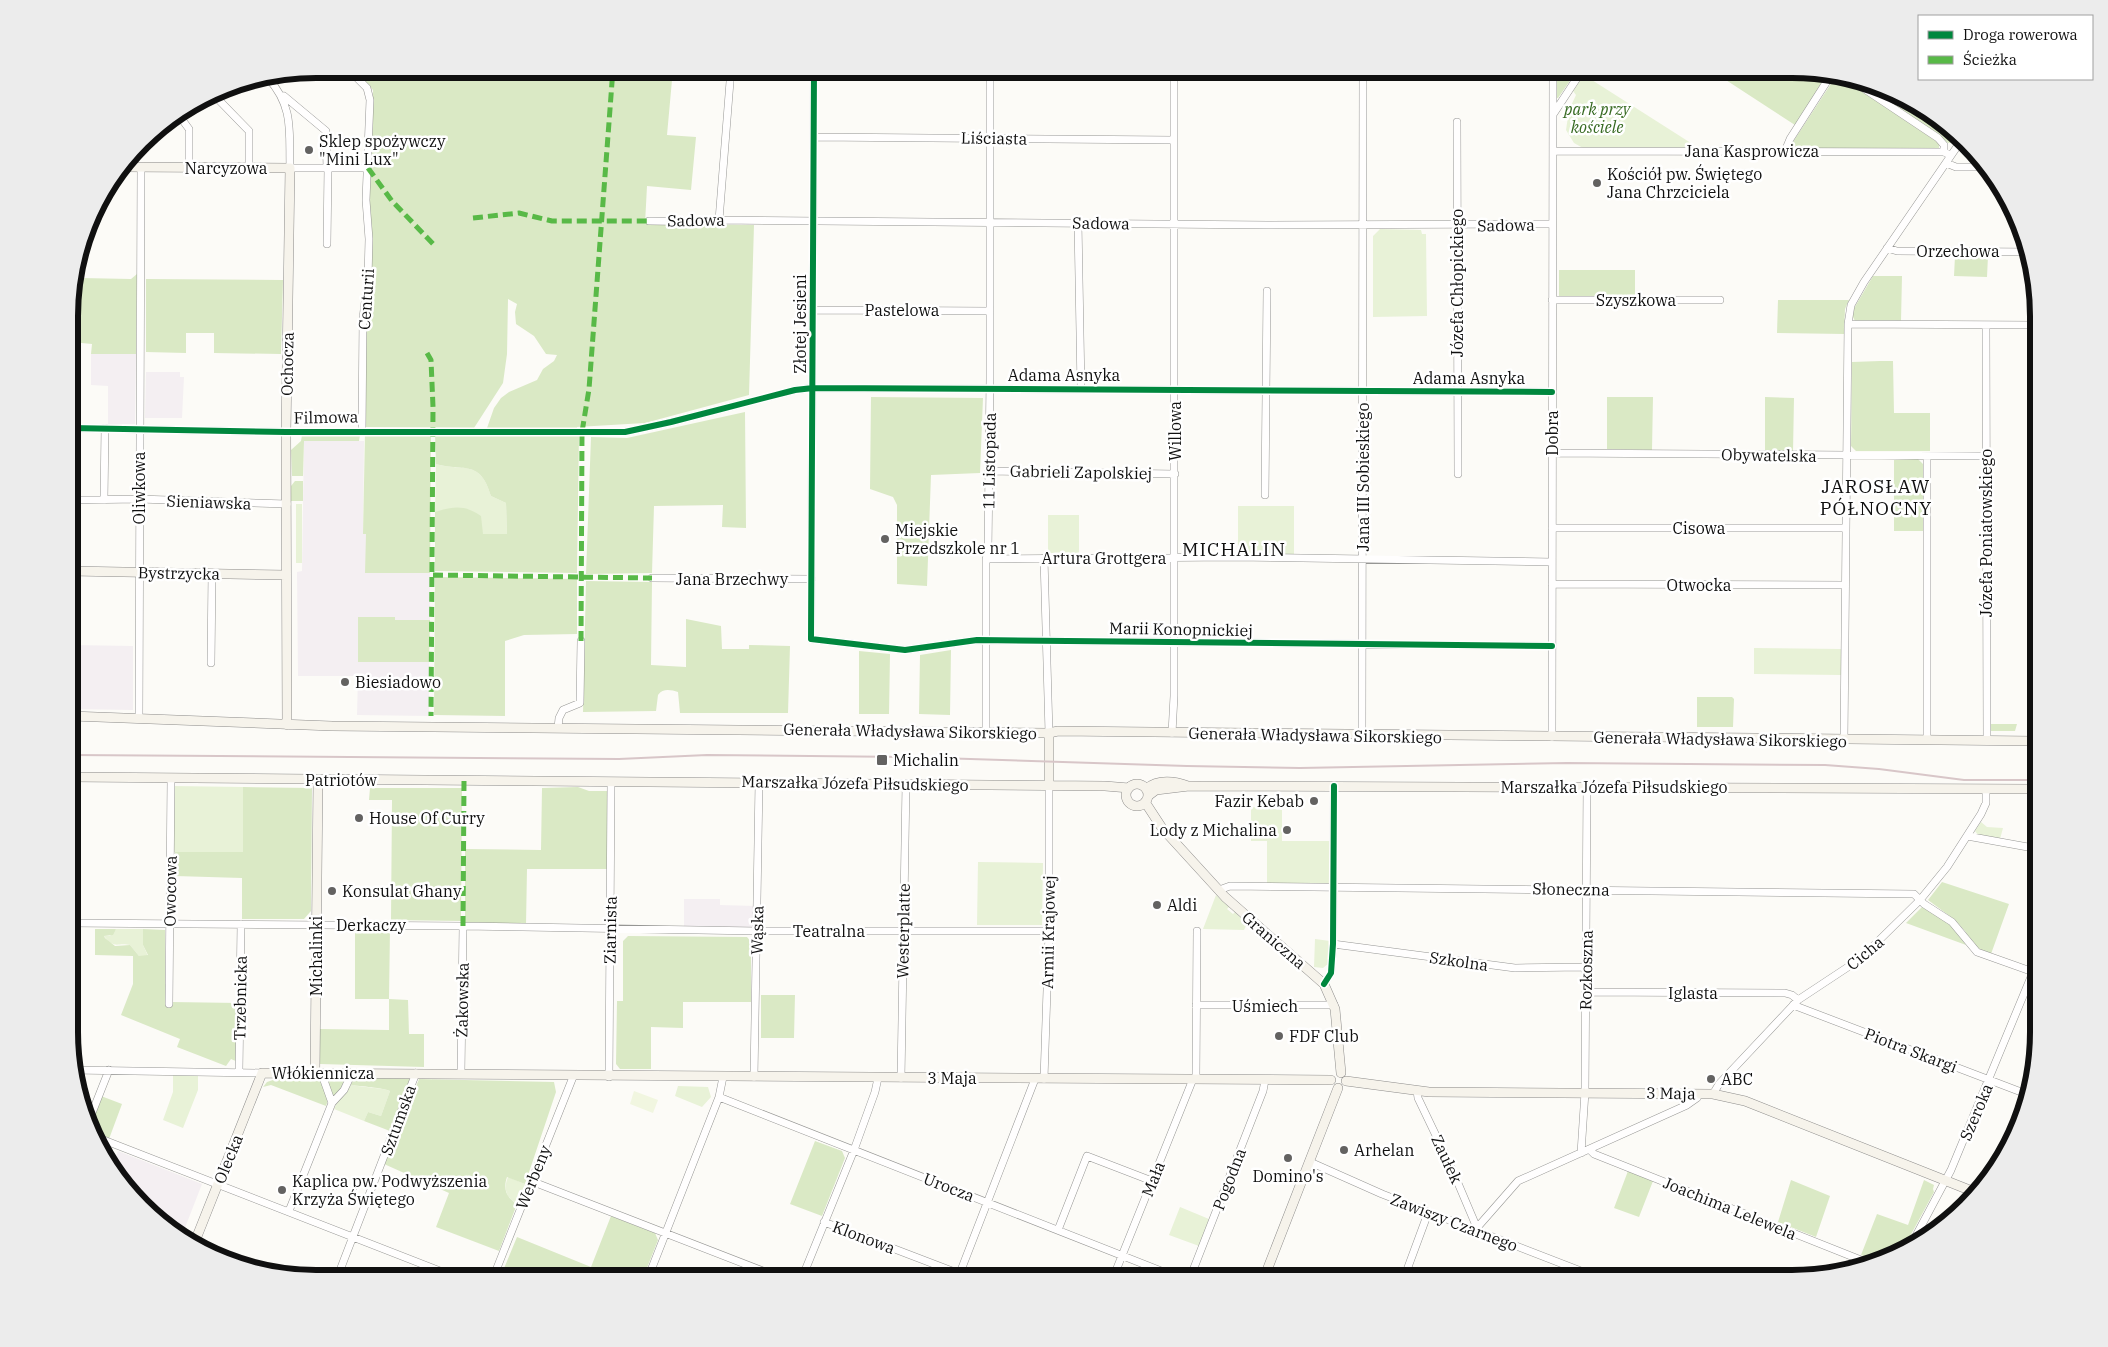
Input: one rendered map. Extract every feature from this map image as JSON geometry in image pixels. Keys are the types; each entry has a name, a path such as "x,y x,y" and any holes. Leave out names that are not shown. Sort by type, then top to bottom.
{"main road":[{"name":"Narcyzowa","path":"130,167 290,168"},
{"name":"Ochocza","path":"287,725 286,432 290,168"},
{"name":"Bystrzycka","path":"78,571 286,575"},
{"path":"78,716 287,725 558,728"},
{"name":"Generała Władysława Sikorskiego","path":"558,728 2030,741"},
{"path":"1049,733 1050,785"},
{"name":"Patriotów","path":"78,777 611,783"},
{"name":"Michalinki","path":"318,780 318,1072"},
{"name":"Marszałka Józefa Piłsudskiego","path":"611,783 1050,785 1105,786 1128,792 1137,784 1144,798 1155,782 1178,783 1189,786 2030,789"},
{"name":"Graniczna","path":"1128,792 1130,804 1144,798 1155,824 1162,828 1219,890 1324,984 1334,1004 1344,1077"},
{"name":"Włókiennicza","path":"262,1074 318,1072 573,1077"},
{"path":"1336,1073 1344,1077 1344,1086 1338,1088 1333,1085 1331,1080 1336,1073"},
{"name":"Olecka","path":"197,1238 262,1074"},
{"name":"3 Maja","path":"573,1077 1331,1080"},
{"name":"3 Maja","path":"1344,1077 1418,1091 1713,1094 1745,1101 1970,1190"},
{"path":"1267,1270 1338,1088"}],"street":[{"name":"Centurii","path":"356,78 369,94 366,200 369,239 368,278 363,318 362,430"},
{"path":"719,220 731,78"},
{"name":"Złotej Jesieni","path":"811,639 814,78"},
{"name":"11 Listopada","path":"986,732 986,559 990,389 990,78"},
{"name":"Willowa","path":"1172,733 1175,558 1174,78"},
{"name":"Jana III Sobieskiego","path":"1362,735 1363,78"},
{"name":"Dobra","path":"1552,737 1553,78"},
{"path":"1553,113 1577,78"},
{"path":"1785,150 1827,81"},
{"name":"Ochocza","path":"271,82 281,94 326,131 328,168"},
{"path":"1844,740 1848,324 1851,305 1886,248 1946,163 1947,154 1944,145 1938,138 1864,89"},
{"name":"Ochocza","path":"281,94 288,116 290,168"},
{"path":"218,99 249,132 249,168"},
{"path":"182,119 189,129 189,167"},
{"name":"Józefa Chłopickiego","path":"1457,122 1458,474"},
{"name":"Liściasta","path":"815,137 1174,140"},
{"path":"1947,154 1957,144"},
{"name":"Jana Kasprowicza","path":"1553,151 1785,150 1947,154"},
{"path":"1946,163 1956,167 1978,168"},
{"name":"Oliwkowa","path":"139,718 141,168"},
{"name":"Narcyzowa","path":"290,168 368,168"},
{"path":"327,244 328,168"},
{"name":"Sadowa","path":"649,221 1363,225 1552,224"},
{"path":"1078,223 1081,388"},
{"name":"Orzechowa","path":"1886,248 1897,251 2021,252"},
{"path":"1265,495 1267,291"},
{"name":"Szyszkowa","path":"1552,300 1720,300"},
{"name":"Pastelowa","path":"813,310 990,311"},
{"path":"1848,324 2030,325"},
{"name":"Józefa Poniatowskiego","path":"1986,325 1986,741"},
{"name":"Adama Asnyka","path":"582,432 625,432 642,429 749,401 813,388 1552,392"},
{"name":"Filmowa","path":"78,428 286,432 362,430 582,432"},
{"path":"104,500 105,428"},
{"name":"Obywatelska","path":"1552,453 1986,456"},
{"path":"1927,456 1927,740"},
{"name":"Gabrieli Zapolskiej","path":"988,471 1175,474"},
{"name":"Sieniawska","path":"78,500 139,499 287,504"},
{"name":"Cisowa","path":"1552,528 1846,528"},
{"path":"1044,558 1049,733"},
{"name":"Artura Grottgera","path":"986,559 1362,558 1552,562"},
{"path":"212,573 212,663"},
{"name":"Jana Brzechwy","path":"652,578 812,579"},
{"name":"Otwocka","path":"1552,584 1845,585"},
{"name":"Marii Konopnickiej","path":"811,639 905,650 978,640 1552,646"},
{"path":"558,728 559,718 563,710 580,703 581,642"},
{"name":"Owocowa","path":"169,1004 171,779"},
{"name":"Ziarnista","path":"609,1077 611,783"},
{"name":"Wąska","path":"754,1077 758,783"},
{"name":"Westerplatte","path":"901,1078 906,784"},
{"name":"Armii Krajowej","path":"961,1270 1040,1079 1049,931 1050,785"},
{"path":"1324,984 1331,973 1333,944 1334,786"},
{"name":"Rozkoszna","path":"1581,1153 1586,992 1587,786"},
{"name":"Cicha","path":"1713,1094 1719,1084 1796,1002 1860,959 1920,900 1947,867 1984,809 1986,789"},
{"path":"1967,836 2030,847"},
{"name":"Słoneczna","path":"1219,890 1230,886 1914,894 1924,904 1952,922 1977,952 2030,971"},
{"name":"Derkaczy","path":"78,923 610,928"},
{"name":"Trzebnicka","path":"239,1072 241,924"},
{"name":"Żakowska","path":"461,1074 463,926"},
{"name":"Teatralna","path":"610,928 757,932 1049,931"},
{"name":"Mała","path":"1117,1270 1195,1079 1197,931"},
{"name":"Szkolna","path":"1333,944 1515,968 1585,967"},
{"name":"Szeroka","path":"1917,1234 1946,1180 2030,987"},
{"name":"Iglasta","path":"1586,992 1786,993 1792,995 1796,1002"},
{"name":"Piotra Skargi","path":"1796,1002 2022,1093"},
{"name":"Uśmiech","path":"1196,1005 1334,1004"},
{"name":"Włókiennicza","path":"81,1070 262,1074"},
{"path":"92,1113 109,1070"},
{"path":"318,1072 332,1103"},
{"path":"289,1211 332,1103 344,1090 352,1073"},
{"name":"Sztumska","path":"340,1270 416,1073"},
{"name":"Werbeny","path":"496,1270 573,1077"},
{"path":"651,1270 719,1096 724,1077"},
{"path":"805,1270 854,1150 875,1092 878,1078"},
{"name":"Pogodna","path":"1193,1270 1263,1091 1265,1080"},
{"name":"Zaułek","path":"1418,1091 1418,1098 1452,1169 1476,1229"},
{"name":"Urocza","path":"719,1096 1158,1270"},
{"path":"1476,1229 1518,1182 1687,1105 1697,1098"},
{"path":"104,1140 438,1270"},
{"name":"Joachima Lelewela","path":"1590,1150 1603,1158 1860,1260"},
{"path":"1058,1230 1087,1156 1152,1182"},
{"name":"Zawiszy Czarnego","path":"1310,1162 1428,1213 1476,1229 1579,1270"},
{"path":"531,1181 761,1270"},
{"path":"1407,1270 1428,1213"},
{"name":"Klonowa","path":"824,1222 944,1270"}],"shaded area":[{"path":"91,354 136,354 135,424 108,424 108,386 91,385"},
{"path":"146,372 180,372 180,377 184,377 182,418 145,418"},
{"path":"304,441 364,441 363,533 366,533 366,572 430,573 430,620 395,620 395,618 358,662 429,662 429,716 357,715 358,676 298,676 297,572 302,571"},
{"path":"78,645 133,646 133,710 78,709"},
{"path":"684,899 720,899 720,905 755,906 755,928 684,927"},
{"path":"118,1151 202,1184 184,1230 147,1200 115,1159"}],"green space":[{"path":"361,78 672,78 667,135 696,137 691,190 647,186 645,224 754,225 749,395 645,423 577,427 577,429 487,428 494,408 501,398 509,392 537,380 543,369 554,361 557,355 546,354 534,336 516,324 515,312 517,304 508,299 507,354 503,383 474,428 364,427 373,90"},
{"path":"1556,78 1572,78 1558,98 1556,98"},
{"name":"park przy kościele","path":"1582,78 1589,78 1694,145 1693,148 1583,148 1574,143 1566,130 1569,110 1576,95 1573,91"},
{"path":"1723,78 1808,78 1825,80 1795,125"},
{"path":"1833,81 1854,86 1939,143 1939,148 1789,148"},
{"path":"1868,90 1898,102 1925,118 1955,142 1948,143"},
{"path":"1380,229 1421,230 1422,234 1426,234 1427,316 1373,317 1373,236"},
{"path":"1955,256 1988,256 1987,277 1954,276"},
{"path":"1559,270 1635,270 1635,297 1559,297"},
{"path":"137,274 136,354 91,354 92,344 78,343 78,300 81,278 131,279"},
{"path":"1873,276 1902,276 1901,321 1855,321 1852,315 1853,310"},
{"path":"146,279 283,280 281,354 214,353 214,333 186,333 186,353 146,352"},
{"path":"1778,300 1849,300 1845,309 1844,334 1777,333"},
{"path":"1893,361 1894,413 1930,413 1930,451 1856,451 1851,446 1852,362"},
{"path":"871,397 983,398 980,473 931,475 927,586 897,584 897,505 893,497 870,489"},
{"path":"1607,397 1653,397 1652,450 1607,449"},
{"path":"1765,397 1794,398 1793,452 1765,452"},
{"path":"745,412 746,528 722,527 723,505 654,506 652,573 586,574 591,437 627,438"},
{"path":"365,433 431,433 430,573 365,573 366,534 363,534"},
{"path":"435,434 579,435 577,573 435,571 435,512 465,508 481,516 483,534 507,534 506,503 491,496 487,484 476,472 470,469 436,464"},
{"path":"302,435 360,435 359,441 304,441 303,476 292,476 291,450 301,441"},
{"path":"1918,459 1923,464 1923,531 1894,531 1894,460"},
{"path":"436,464 470,469 482,477 487,484 491,496 506,503 507,534 483,534 435,512"},
{"path":"295,481 303,481 303,501 291,501 291,486"},
{"path":"296,504 302,504 302,563 296,563"},
{"path":"1238,506 1294,506 1294,554 1238,554"},
{"path":"1048,515 1079,515 1079,553 1048,553"},
{"path":"435,577 577,579 577,634 524,635 505,641 505,716 434,715"},
{"path":"586,581 652,582 651,665 686,667 686,619 721,626 722,649 749,649 749,645 790,646 788,713 680,713 678,692 667,690 662,691 658,695 656,711 583,712"},
{"path":"358,617 395,617 395,620 430,620 429,662 358,662"},
{"path":"1754,648 1841,649 1841,675 1754,674"},
{"path":"951,650 950,715 919,714 920,655"},
{"path":"859,651 890,654 889,714 859,714"},
{"path":"1697,697 1732,697 1734,699 1733,727 1697,727"},
{"path":"1991,724 2017,724 2015,731 1991,731"},
{"path":"173,786 243,787 243,852 172,852"},
{"path":"243,787 312,788 311,911 304,919 242,919 242,878 175,876 175,852 243,852"},
{"path":"578,787 589,791 608,791 608,869 527,869 526,925 465,924 465,849 541,850 542,788"},
{"path":"370,788 462,788 461,921 391,920 392,800 369,800"},
{"path":"1251,807 1282,810 1282,841 1332,841 1331,885 1267,883 1267,841 1251,841"},
{"path":"1981,822 1987,827 2003,828 2000,839 1978,835 1975,831"},
{"path":"978,862 1043,863 1042,925 977,925"},
{"path":"1942,882 2009,904 1991,954 1976,949 1965,931 1955,920 1928,900"},
{"path":"1216,895 1229,907 1227,909 1233,914 1235,912 1247,924 1244,930 1203,929"},
{"path":"1923,906 1955,928 1966,945 1906,923"},
{"path":"355,928 390,929 389,999 355,999"},
{"path":"95,929 116,929 113,935 104,936 105,938 115,946 130,945 139,956 148,955 143,945 143,929 165,930 165,984 171,985 171,1002 239,1003 238,1062 231,1059 226,1066 177,1047 180,1039 121,1015 133,984 133,956 95,955"},
{"path":"116,929 143,929 143,945 148,956 139,956 130,945 111,943 104,936 110,936"},
{"path":"628,936 747,937 751,942 751,1002 683,1002 683,1028 651,1027 651,1069 620,1069 616,1064 617,1001 623,1001 623,941"},
{"path":"1315,939 1330,941 1329,963 1323,968 1314,967"},
{"path":"761,995 795,995 794,1038 761,1038"},
{"path":"389,999 408,1000 409,1034 424,1034 424,1067 320,1064 320,1029 389,1030"},
{"path":"173,1074 198,1074 198,1090 183,1128 163,1120 173,1092"},
{"path":"348,1077 342,1089 333,1098 325,1078"},
{"path":"353,1077 411,1078 390,1131 364,1121 368,1112 381,1116 390,1091 351,1085"},
{"path":"276,1079 320,1079 328,1100 326,1106 271,1085 263,1087 267,1082"},
{"path":"419,1079 554,1082 556,1092 525,1184 507,1177 506,1192 510,1199 517,1204 499,1251 436,1227 449,1193 384,1164"},
{"path":"351,1085 390,1091 381,1116 368,1112 364,1121 334,1109 337,1102"},
{"path":"678,1086 708,1087 711,1097 702,1107 675,1096"},
{"path":"634,1091 658,1100 653,1113 630,1104"},
{"path":"101,1096 122,1104 109,1139 102,1136 94,1116"},
{"path":"815,1141 842,1151 845,1158 822,1216 790,1204"},
{"path":"1628,1171 1653,1181 1639,1217 1614,1208"},
{"path":"508,1177 525,1184 517,1204 510,1199 506,1192"},
{"path":"1791,1180 1830,1196 1816,1237 1778,1222"},
{"path":"1924,1180 1934,1185 1934,1192 1908,1239 1869,1257 1861,1255 1877,1214 1908,1225"},
{"path":"1180,1207 1209,1219 1199,1246 1169,1235"},
{"path":"611,1216 655,1233 658,1240 646,1270 599,1270 591,1267"},
{"path":"517,1237 591,1267 590,1270 503,1270"}],"railway":[{"path":"78,755 619,759 707,755 907,757 1300,768 1567,763 1825,765 1879,769 1964,780 2030,780"}],"marked path":[{"path":"581,641 582,432 589,389 612,78"},
{"path":"368,168 392,201 436,247"},
{"path":"473,218 519,213 552,221 649,221"},
{"path":"427,353 431,360 433,407 431,716"},
{"path":"433,575 652,578"},
{"path":"463,926 464,781"}],"cycle path":[{"path":"814,78 811,639 905,650 977,640 1552,646"},
{"path":"78,428 286,432 625,432 795,390 813,388 1552,392"},
{"path":"1324,984 1331,973 1333,944 1334,786"}],"place":[{"name":"Sklep spożywczy \"Mini Lux\"","path":"309,150"},
{"name":"Kościół pw. Świętego Jana Chrzciciela","path":"1597,183"},
{"name":"Miejskie Przedszkole nr 1","path":"885,539"},
{"name":"Biesiadowo","path":"345,682"},
{"name":"Michalin","path":"882,760"},
{"name":"Fazir Kebab","path":"1314,801"},
{"name":"House Of Curry","path":"359,818"},
{"name":"Lody z Michalina","path":"1287,830"},
{"name":"Konsulat Ghany","path":"332,891"},
{"name":"Aldi","path":"1157,905"},
{"name":"FDF Club","path":"1279,1036"},
{"name":"ABC","path":"1711,1079"},
{"name":"Arhelan","path":"1344,1150"},
{"name":"Domino's","path":"1288,1158"},
{"name":"Kaplica pw. Podwyższenia Krzyża Świętego","path":"282,1190"}],"district":[{"name":"JAROSŁAW PÓŁNOCNY","path":"1876,497"},
{"name":"MICHALIN","path":"1234,549"}]}
